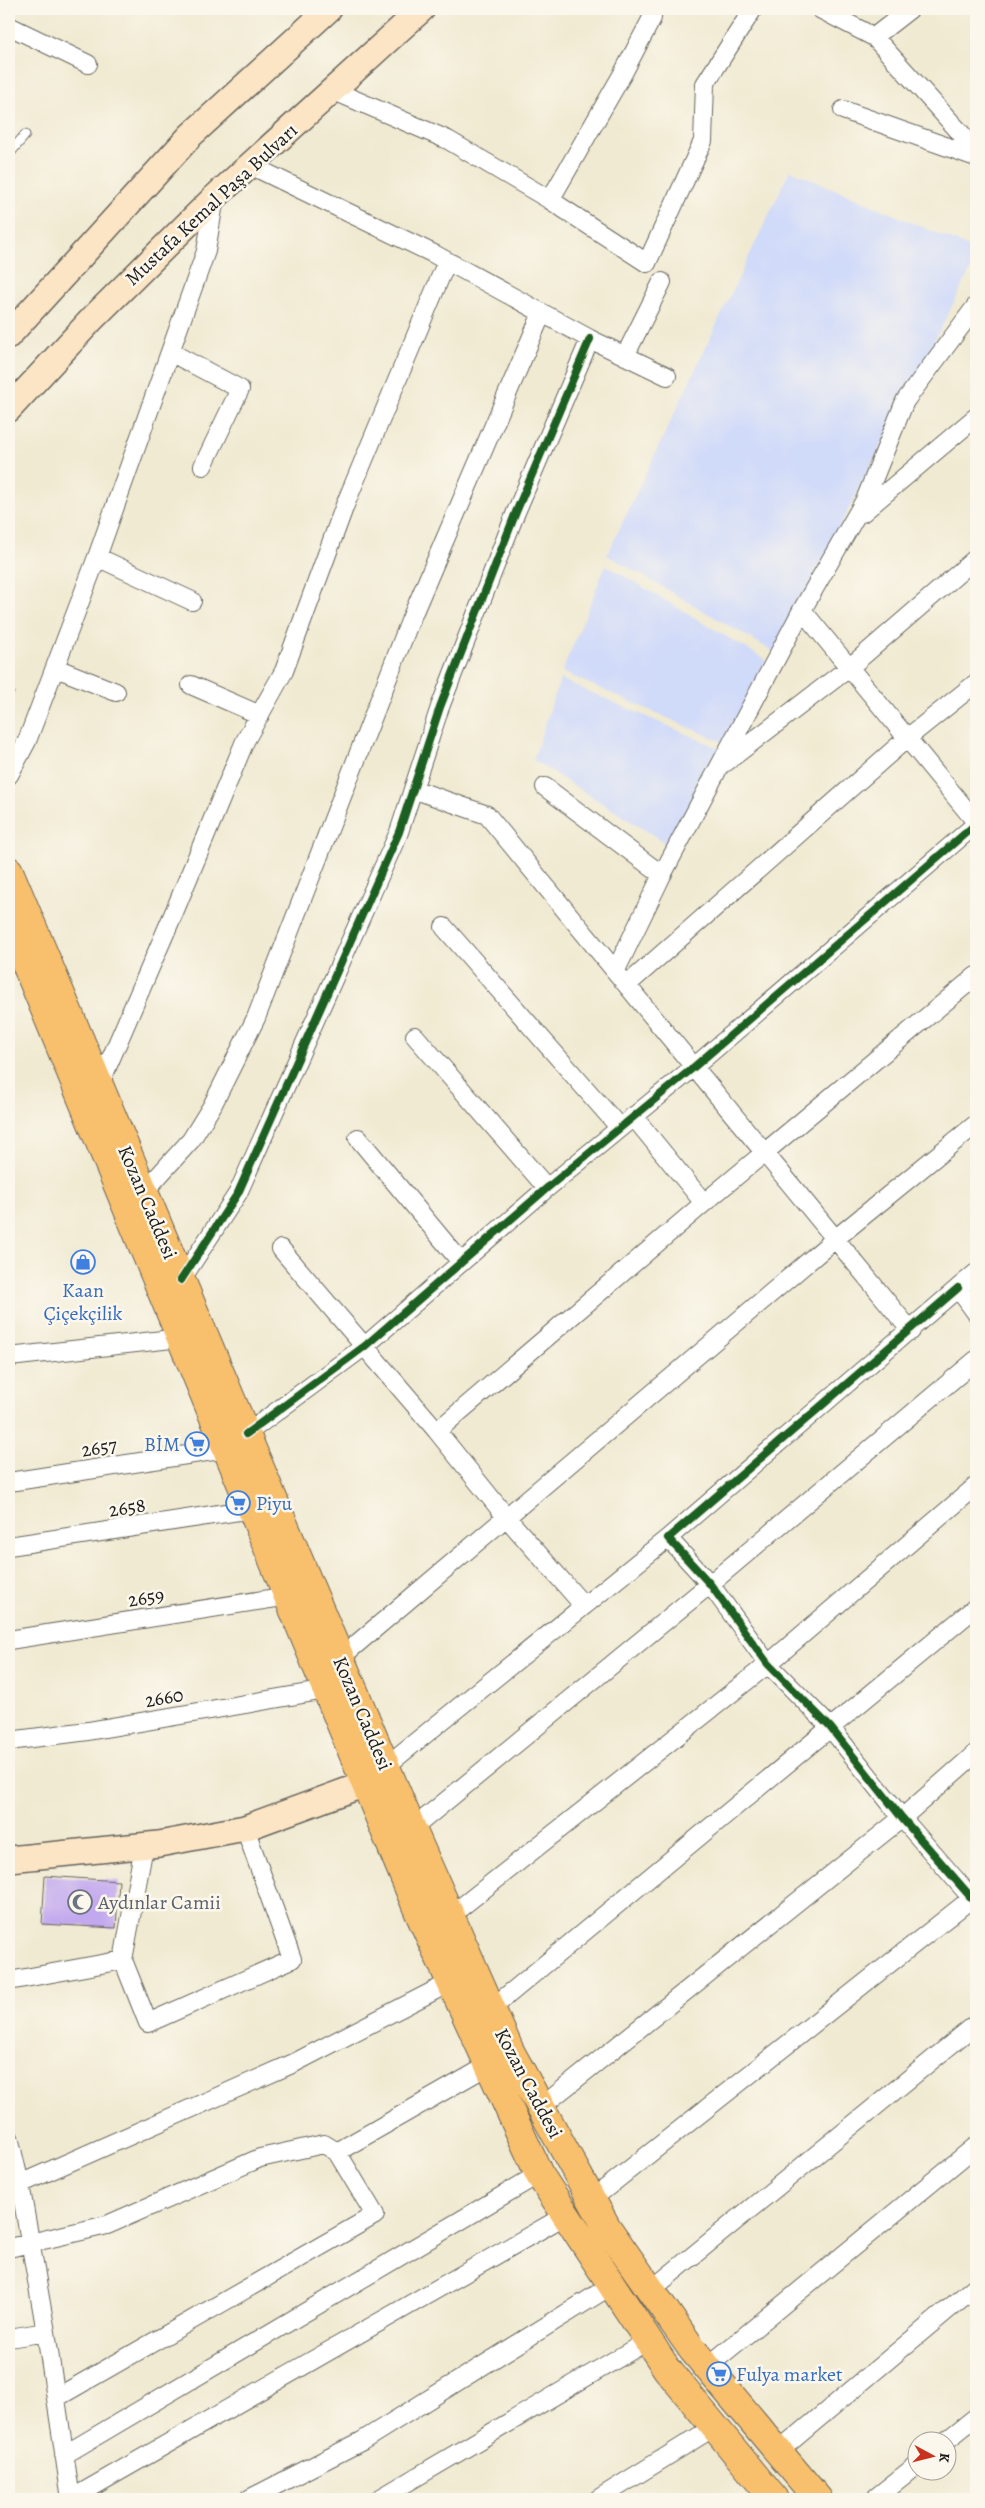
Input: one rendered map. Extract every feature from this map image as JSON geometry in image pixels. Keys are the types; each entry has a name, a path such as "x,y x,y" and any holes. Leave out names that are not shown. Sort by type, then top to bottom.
{"highway":[{"name":"Kozan Caddesi","path":"9,870 181,1280 236,1441 252,1509 419,1913 539,2174 667,2369 774,2499"},
{"name":"Kozan Caddesi","path":"9,923 181,1338 236,1441 340,1658 412,1829 510,2051 606,2226 707,2367 818,2499"}],"main road":[{"path":"10,330 191,135 329,9"},
{"name":"Mustafa Kemal Paşa Bulvarı","path":"9,409 93,318 215,197 252,166 332,90 422,9"},
{"path":"9,1859 144,1846 245,1828 366,1784"}],"street":[{"path":"550,200 622,75 652,18 652,9"},
{"path":"332,90 448,140 550,200 647,262 703,141 705,84 752,9"},
{"path":"820,9 874,37 976,150"},
{"path":"874,37 910,9"},
{"path":"9,26 88,64"},
{"path":"843,110 976,157"},
{"path":"252,166 446,261 590,339 667,376"},
{"path":"9,775 27,741 97,557 206,251 215,197"},
{"path":"99,1086 245,741 284,671 345,505 446,261"},
{"path":"625,356 662,282"},
{"path":"616,970 662,875 802,610 865,500 905,401 976,306"},
{"path":"144,1193 191,1140 212,1106 256,1018 410,621 542,313"},
{"path":"181,1280 238,1194 395,841 440,707 516,512 590,339"},
{"path":"170,352 240,389 203,466"},
{"path":"854,520 976,417"},
{"path":"97,557 192,601"},
{"path":"720,767 850,667 976,558"},
{"path":"236,1441 365,1346 547,1188 694,1067 976,823 906,740 850,667 802,610"},
{"path":"56,668 116,692"},
{"path":"628,984 906,740 976,683"},
{"path":"191,685 260,715"},
{"path":"545,787 662,875"},
{"path":"413,789 487,815 628,984 764,1154 911,1332"},
{"path":"444,927 704,1203"},
{"path":"437,1431 704,1203 976,976"},
{"path":"415,1036 547,1188"},
{"path":"340,1658 835,1239 976,1124"},
{"path":"358,1138 461,1262"},
{"path":"281,1249 437,1431 507,1518 584,1606"},
{"path":"386,1766 668,1538 911,1332 976,1273"},
{"path":"958,1288 976,1313"},
{"path":"9,1357 181,1338"},
{"path":"412,1829 710,1584 976,1360"},
{"name":"2657","path":"9,1482 236,1441"},
{"path":"450,1916 768,1664 976,1486"},
{"name":"2658","path":"9,1546 252,1509"},
{"path":"592,2200 975,1899 902,1818 830,1727 768,1664 710,1584 668,1538"},
{"name":"2659","path":"9,1640 289,1596"},
{"path":"491,2010 830,1727 976,1608"},
{"name":"2660","path":"9,1741 88,1731 326,1690"},
{"path":"540,2108 902,1818 976,1753"},
{"path":"144,1846 123,1960 148,2023 292,1959 245,1828"},
{"path":"9,1981 123,1960"},
{"path":"20,2184 294,2063 451,1982"},
{"path":"651,2290 976,2024"},
{"path":"337,2152 489,2065"},
{"path":"9,2137 20,2184 46,2332 71,2499 566,2215"},
{"path":"9,2248 107,2225 260,2158 324,2144 337,2152 375,2215 56,2398"},
{"path":"707,2367 976,2146"},
{"path":"64,2455 539,2174"},
{"path":"249,2499 362,2441 612,2285"},
{"path":"778,2452 976,2286"},
{"path":"9,2338 46,2332"},
{"path":"378,2499 649,2340"},
{"path":"958,2431 976,2417"},
{"path":"598,2499 714,2427"},
{"path":"874,2499 908,2472"}],"lane":[{"path":"9,154 25,135"}],"shaded area":[{"path":"790,170 976,250 976,259 776,653 607,555"},
{"path":"606,565 766,660 727,744 562,672"},
{"path":"560,679 723,750 670,846 533,760"}],"building":[{"path":"9,664 14,693 9,693"},
{"name":"Aydınlar Camii","path":"45,1876 119,1881 116,1928 42,1924"}],"cycle path":[{"path":"181,1280 238,1193 399,832 440,707 516,512 590,339"},
{"path":"246,1434 365,1346 547,1188 694,1067 976,824"},
{"path":"958,1288 668,1538 710,1584 768,1664 830,1727 902,1818 976,1903"}],"place":[{"name":"Kaan Çiçekçilik","path":"83,1262"},
{"name":"BİM","path":"197,1444"},
{"name":"Piyu","path":"238,1503"},
{"name":"Aydınlar Camii","path":"80,1902"},
{"name":"Fulya market","path":"719,2374"}]}
